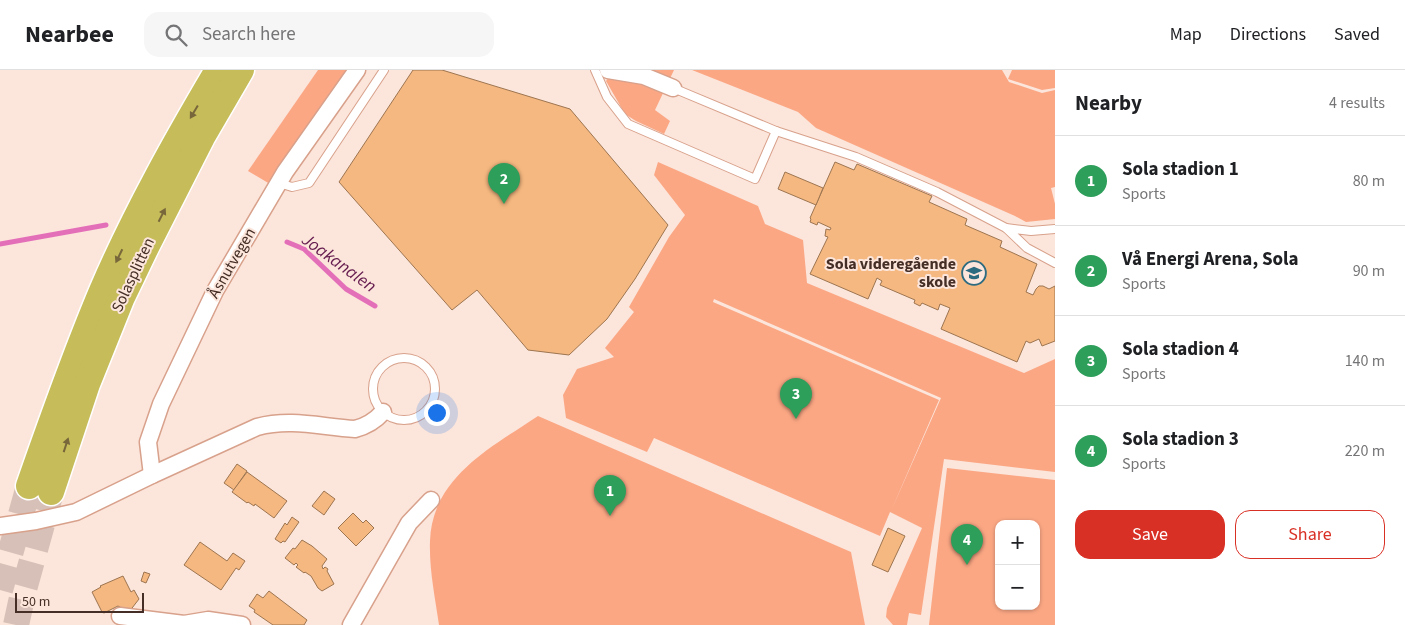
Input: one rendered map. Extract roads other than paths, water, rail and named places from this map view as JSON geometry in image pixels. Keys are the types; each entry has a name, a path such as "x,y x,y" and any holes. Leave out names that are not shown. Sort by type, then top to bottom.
{"highway":[{"name":"Solasplitten","path":"218,70 151,189 102,290 67,377 40,489 87,384 122,297 202,137 241,70"}],"street":[{"name":"Åsnutvegen","path":"152,475 148,442 161,404 215,291 279,183 357,70"},
{"path":"608,70 644,76 673,88"},
{"path":"0,526 28,523 76,512 258,426 274,422 291,422 355,429 370,424 383,412"},
{"path":"351,625 409,523 431,500"},
{"path":"120,616 184,624 208,620 242,625"}],"lane":[{"path":"279,183 292,187 309,183 384,70"},
{"path":"595,70 607,97 628,124 756,179 776,131"},
{"path":"673,88 776,131 856,157 936,192 1006,228 1027,248 1055,263"},
{"path":"1006,228 1031,231 1055,229"},
{"path":"410,358 428,368 433,377 435,387 434,398 430,407 422,414 408,420 392,418 383,412 377,404 373,385 376,375 382,367 390,361 410,358"}],"waterway":[{"name":"Joakanalen","path":"0,244 106,225"},
{"name":"Joakanalen","path":"287,242 304,249 346,289 375,306"}],"tunnel":[{"path":"0,590 29,486"},
{"path":"16,625 51,492"}],"place":[{"name":"Vå Energi Arena, Sola","path":"504,204"},
{"name":"Sola videregående skole","path":"974,273"},
{"name":"Sola stadion 4","path":"796,419"},
{"name":"Sola stadion 1","path":"610,516"},
{"name":"Sola stadion 3","path":"967,565"}]}
